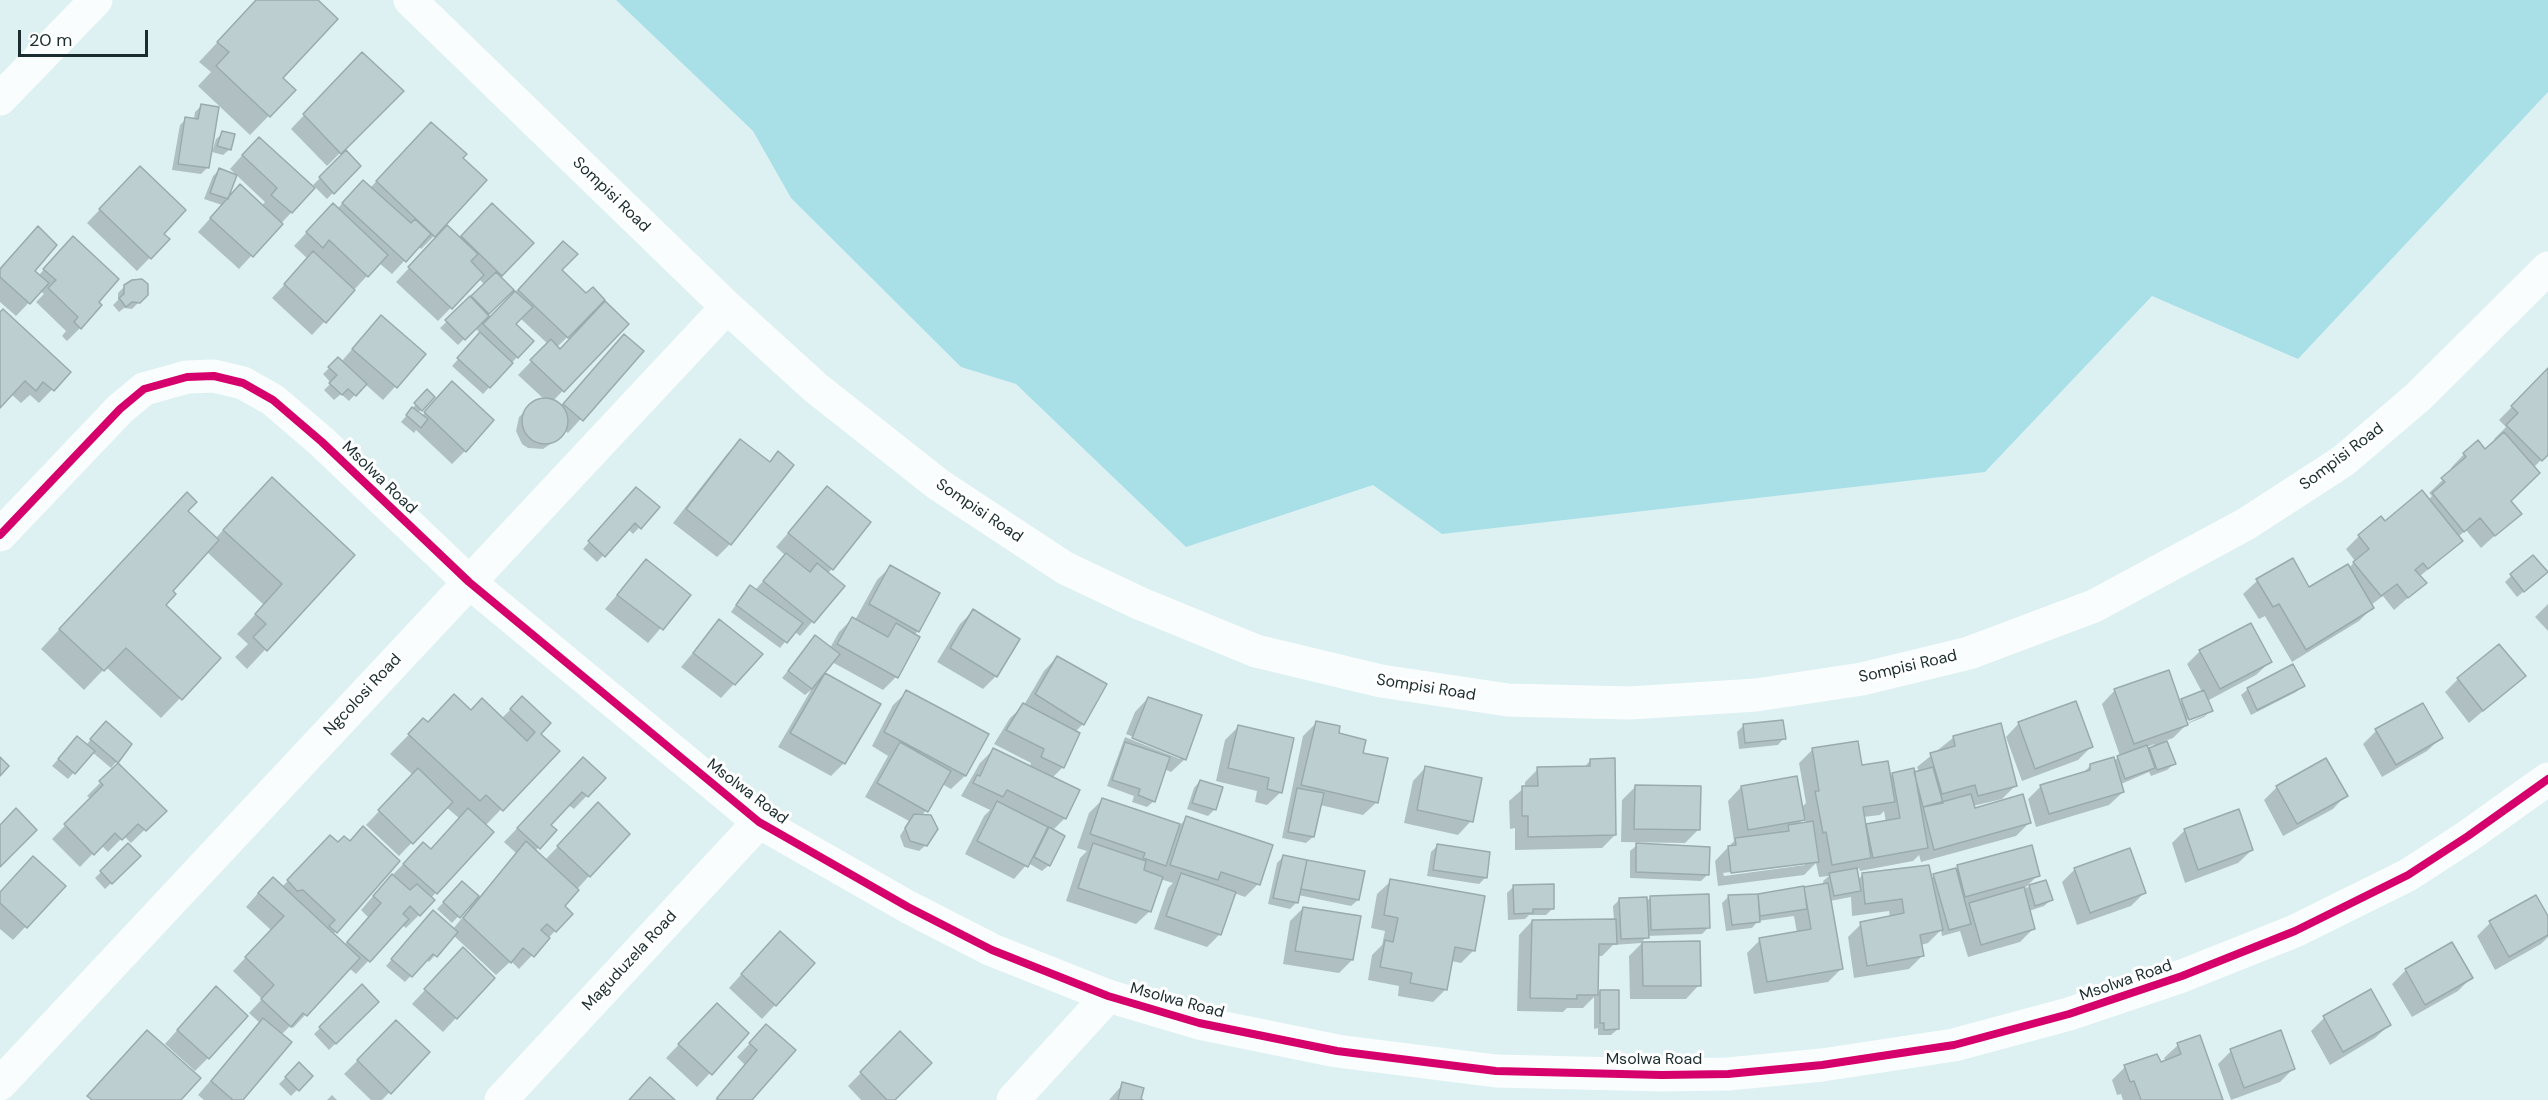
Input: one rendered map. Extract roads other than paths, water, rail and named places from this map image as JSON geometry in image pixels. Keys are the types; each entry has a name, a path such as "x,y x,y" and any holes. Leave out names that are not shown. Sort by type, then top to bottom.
{"street":[{"path":"0,99 96,0"},
{"name":"Sompisi Road","path":"410,0 727,307 816,388 939,485 1065,568 1139,603 1256,651 1381,681 1508,700 1630,703 1756,695 1862,679 1970,653 2094,606 2246,524 2343,461 2418,397 2548,268"},
{"name":"Ngcolosi Road","path":"0,1084 727,307"},
{"name":"Msolwa Road","path":"0,535 120,409 144,389 187,377 214,376 243,383 273,400 322,442 469,582 759,822 898,901 992,950 1108,996 1199,1023 1337,1051 1496,1071 1662,1075 1728,1074 1844,1062 1954,1045 2069,1014 2182,976 2295,931 2408,875 2548,779"},
{"name":"Maguduzela Road","path":"501,1100 759,822"},
{"path":"1013,1100 1108,996"}]}
